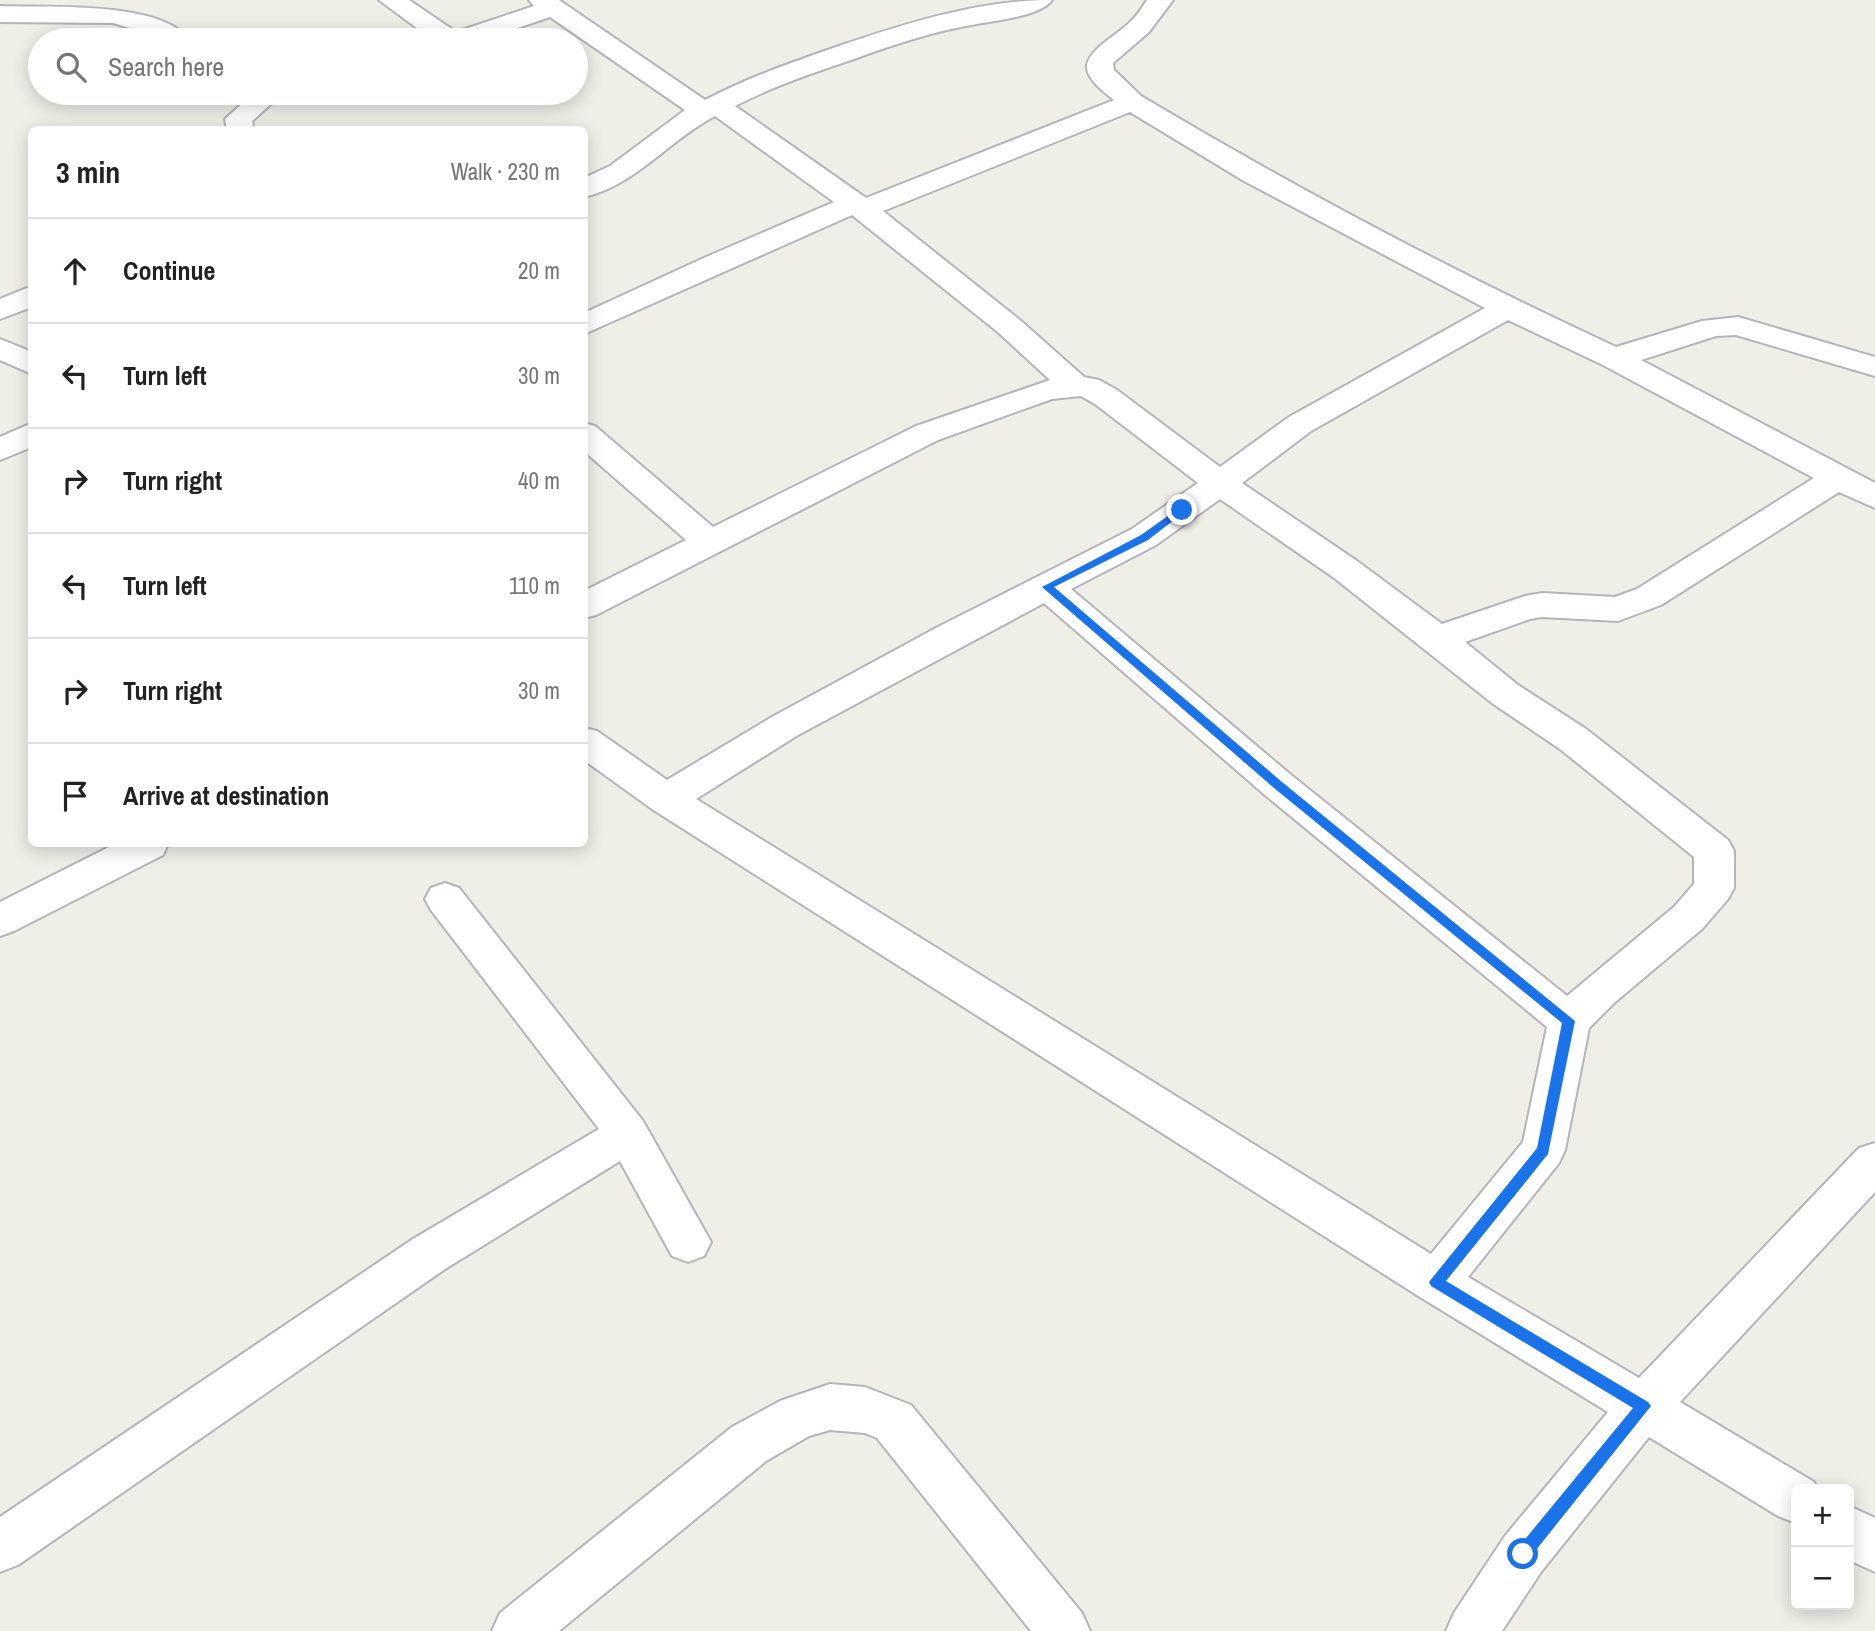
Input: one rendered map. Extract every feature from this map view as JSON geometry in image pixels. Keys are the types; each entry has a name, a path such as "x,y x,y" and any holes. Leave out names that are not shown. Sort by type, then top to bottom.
{"street":[{"path":"392,0 433,28"},
{"path":"931,0 954,20"},
{"path":"588,187 620,172 677,128 760,82 820,60 954,20 985,16 1039,0"},
{"path":"1160,0 1139,29 1103,56 1099,63 1100,71 1132,102 1254,175 1507,308 1614,358 1875,496"},
{"path":"488,28 547,4 585,28"},
{"path":"0,14 99,11 146,22 156,28"},
{"path":"588,30 859,206 1010,327 1076,386"},
{"path":"588,323 716,262 1132,102"},
{"path":"235,116 252,105"},
{"path":"0,310 28,297"},
{"path":"666,799 785,726 1144,537 1300,424 1507,308"},
{"path":"1614,358 1713,327 1738,326 1875,367"},
{"path":"0,348 28,363"},
{"path":"588,604 927,433 1047,390 1088,387 1106,397 1220,483 1356,577 1505,694 1573,739 1714,851 1714,888 1688,918 1605,986 1569,1021 1543,1150 1436,1282"},
{"path":"0,450 28,435"},
{"path":"588,436 710,543"},
{"path":"1437,639 1525,608 1542,605 1603,610 1628,606 1649,597 1837,478"},
{"path":"1047,587 1278,785 1569,1021"},
{"path":"588,744 666,799 1436,1282 1791,1496"},
{"path":"6,907 142,847"},
{"path":"445,899 628,1134 688,1242"},
{"path":"0,1546 429,1254 628,1134"},
{"path":"1472,1631 1523,1554 1643,1406 1875,1162"},
{"path":"518,1631 749,1444 797,1418 830,1407 865,1410 894,1421 1063,1631"}],"route":[{"path":"1182,510 1144,537 1047,587 1278,785 1569,1021 1543,1150 1436,1282 1643,1406 1523,1554"}]}
